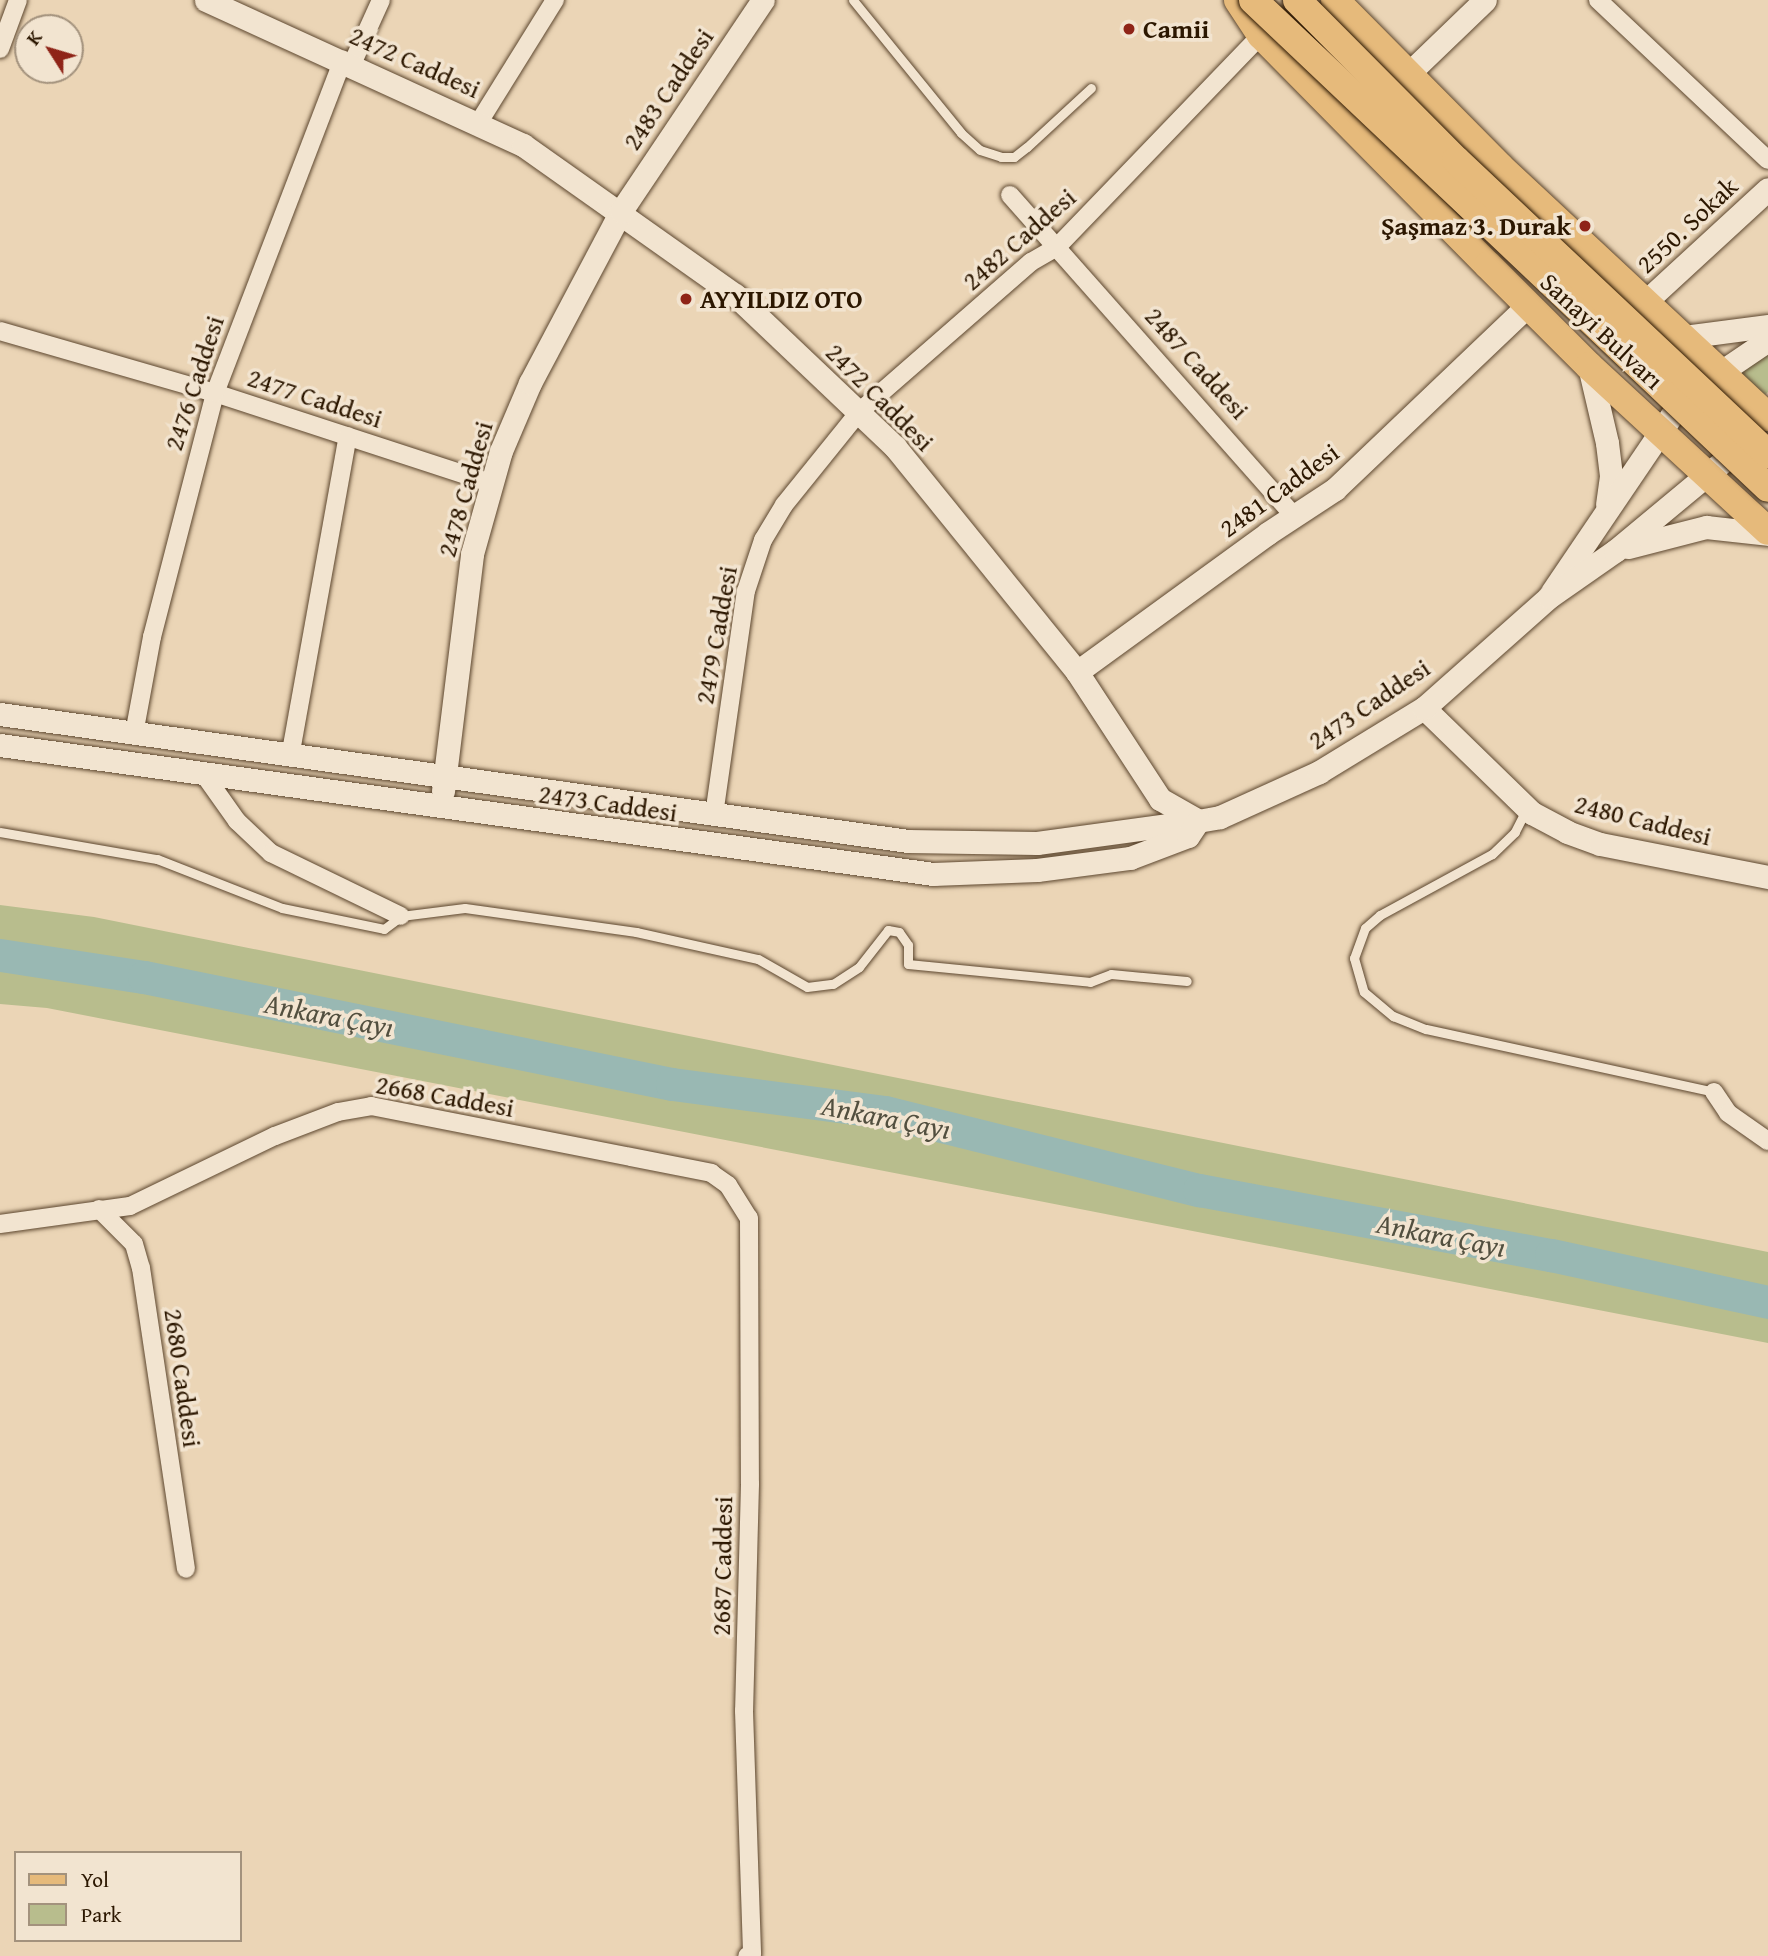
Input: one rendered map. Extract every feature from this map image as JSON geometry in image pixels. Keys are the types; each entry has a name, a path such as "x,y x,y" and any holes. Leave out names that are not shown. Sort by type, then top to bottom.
{"main road":[{"path":"1238,0 1261,35 1528,305 1587,364 1768,532"},
{"name":"Sanayi Bulvarı","path":"1254,0 1768,488"},
{"name":"Sanayi Bulvarı","path":"1297,0 1456,160 1768,454"},
{"path":"1335,0 1407,75 1644,303 1768,417"},
{"path":"1587,364 1608,365 1637,348 1648,330 1644,303"}],"street":[{"path":"0,49 18,0"},
{"name":"2472 Caddesi","path":"206,0 480,122 534,152 621,211 735,295 859,412 948,510 1077,672 1160,799 1198,821"},
{"name":"2476 Caddesi","path":"134,734 159,610 215,393 347,62 381,0"},
{"path":"480,122 555,0"},
{"name":"2483 Caddesi","path":"621,211 763,0"},
{"path":"1407,75 1485,0"},
{"path":"1598,0 1768,160"},
{"name":"2482 Caddesi","path":"859,412 1031,262 1057,247 1261,35"},
{"name":"2550. Sokak","path":"1644,303 1768,189"},
{"name":"2487 Caddesi","path":"1010,195 1294,516"},
{"name":"2478 Caddesi","path":"441,807 472,554 491,483 530,383 621,211"},
{"name":"2481 Caddesi","path":"1077,672 1341,484 1528,305"},
{"path":"1684,337 1768,326"},
{"name":"2477 Caddesi","path":"0,331 215,393 491,483"},
{"name":"2473 Caddesi","path":"1549,597 1607,505 1659,432 1690,396 1768,340"},
{"path":"1587,364 1610,465 1607,505"},
{"name":"2479 Caddesi","path":"714,816 752,569 784,505 859,412"},
{"name":"2473 Caddesi","path":"0,714 840,835 963,845 1037,843 1198,821 1220,817 1319,772 1424,708 1549,597 1615,551 1708,476 1768,417"},
{"path":"290,757 348,436"},
{"path":"1615,551 1693,529 1768,532"},
{"name":"2480 Caddesi","path":"1424,708 1527,808 1567,832 1600,844 1768,877"},
{"name":"2473 Caddesi","path":"0,745 933,874 1037,870 1130,858 1188,836 1198,821"},
{"path":"202,773 237,821 271,853 401,916"},
{"path":"1714,1092 1728,1113 1768,1141"},
{"name":"2668 Caddesi","path":"0,1224 130,1206 275,1136 338,1112 371,1106 711,1173 728,1185"},
{"name":"2687 Caddesi","path":"728,1185 749,1217 750,1484 744,1711 750,1955"},
{"name":"2680 Caddesi","path":"99,1209 134,1244 141,1268 186,1569"}],"lane":[{"path":"853,0 961,133 980,149 1001,157 1014,157 1091,88"},
{"path":"1527,808 1515,832 1492,854 1380,915 1365,928 1354,958 1364,992 1393,1016 1426,1029 1714,1092"},
{"path":"0,832 157,859 282,908 384,929 401,916 465,908 636,932 758,960 807,986 833,984 859,967 888,930 898,932 908,946 908,964 1090,982 1111,974 1187,981"}],"green space":[{"path":"1768,354 1768,392 1764,396 1739,375"},
{"path":"0,905 94,917 1768,1252 1768,1343 47,1008 0,1004"}],"waterway":[{"name":"Ankara Çayı","path":"0,955 144,977 672,1084 885,1112 1199,1190 1551,1255 1768,1302"}],"place":[{"name":"Camii","path":"1129,29"},
{"name":"Şaşmaz 3. Durak","path":"1585,226"},
{"name":"AYYILDIZ OTO","path":"686,299"}]}
